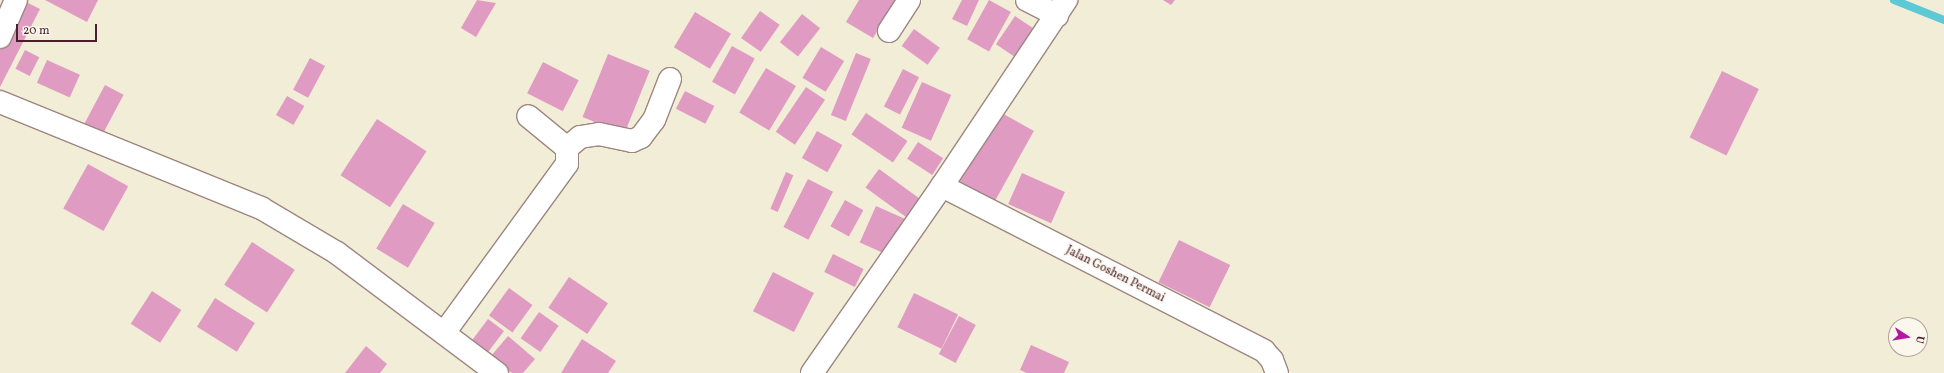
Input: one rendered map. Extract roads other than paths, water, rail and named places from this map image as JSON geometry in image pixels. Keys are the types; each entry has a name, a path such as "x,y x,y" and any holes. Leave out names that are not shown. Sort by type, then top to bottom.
{"street":[{"path":"0,37 16,0"},
{"path":"889,31 910,0"},
{"path":"812,373 942,186 1062,8 1027,0"},
{"path":"567,148 580,137 600,134 632,141 642,137 654,120 670,80"},
{"path":"0,102 261,208 337,253 497,373"},
{"path":"444,333 568,164 567,148 528,116"},
{"name":"Jalan Goshen Permai","path":"942,186 1264,352 1272,360 1277,373"}],"waterway":[{"path":"1894,0 1944,20"}]}
